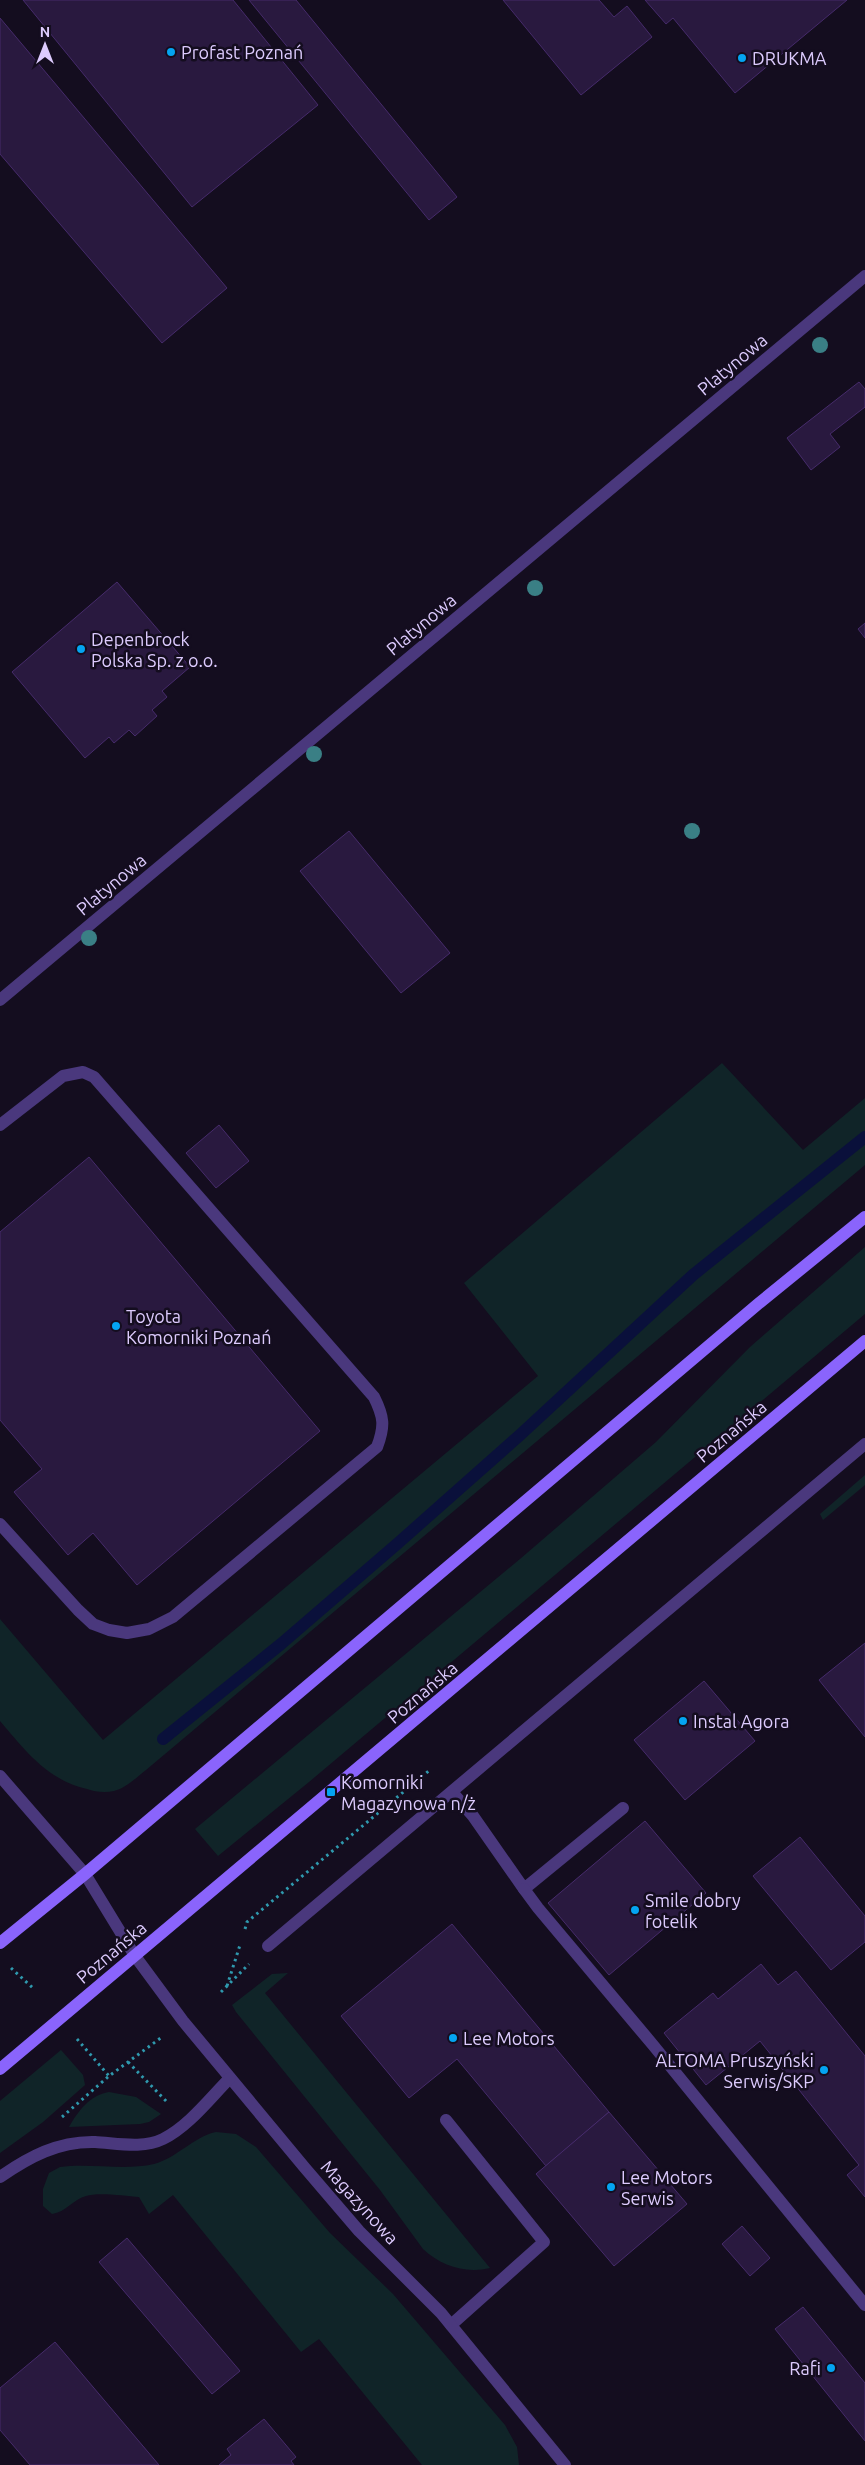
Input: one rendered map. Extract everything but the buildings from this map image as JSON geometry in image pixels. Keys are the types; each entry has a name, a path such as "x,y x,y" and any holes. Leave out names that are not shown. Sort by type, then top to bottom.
{"main road":[{"path":"0,1944 750,1311 865,1217"},
{"name":"Poznańska","path":"0,2069 865,1341"}],"street":[{"name":"Platynowa","path":"0,1000 865,276"},
{"path":"0,1125 63,1076 83,1072 94,1077 374,1397 382,1413 383,1431 377,1446 173,1617 149,1629 127,1633 109,1630 93,1624 0,1524"},
{"path":"268,1946 865,1444"},
{"name":"Magazynowa","path":"0,1776 85,1874 147,1975 230,2078 354,2225 451,2325 565,2465"},
{"path":"452,1792 473,1816 538,1908 653,2044 865,2305"},
{"path":"524,1888 623,1808"},
{"path":"0,2177 44,2151 76,2143 147,2143 162,2139 186,2122 230,2078"},
{"path":"446,2120 544,2242 451,2325"}],"path":[{"path":"221,1992 268,1946"},
{"path":"10,1967 34,1990"},
{"path":"74,2035 109,2076"},
{"path":"44,2151 60,2118 109,2076 164,2036"},
{"path":"128,2062 186,2122"}],"green space":[{"path":"722,1063 803,1150 865,1098 865,1165 127,1785 118,1790 104,1792 73,1785 48,1771 28,1753 0,1721 0,1619 103,1740 538,1376 464,1283"},
{"path":"865,1247 865,1314 309,1782 218,1856 195,1829 520,1559 656,1442 750,1347"},
{"path":"865,1475 865,1485 823,1520 820,1514"},
{"path":"288,1973 265,1993 490,2268 472,2270 454,2267 438,2260 423,2249 380,2190 236,2012 232,2005 272,1974"},
{"path":"61,2050 83,2075 85,2085 43,2122 0,2153 0,2101"},
{"path":"109,2092 136,2097 161,2114 149,2122 140,2124 69,2127 76,2115 90,2100"},
{"path":"216,2132 236,2134 256,2147 330,2233 393,2294 505,2425 517,2447 519,2465 422,2465 319,2339 301,2352 173,2195 149,2214 139,2197 119,2195 97,2194 86,2196 61,2211 52,2214 43,2206 43,2189 49,2173 60,2167 131,2167 154,2164 170,2157 200,2138"}],"waterway":[{"path":"163,1739 281,1644 397,1544 520,1435 693,1275 865,1137"}],"place":[{"name":"Profast Poznań","path":"171,52"},
{"name":"DRUKMA","path":"742,58"},
{"name":"Depenbrock Polska Sp. z o.o.","path":"81,649"},
{"name":"Toyota Komorniki Poznań","path":"116,1326"},
{"name":"Instal Agora","path":"683,1721"},
{"name":"Komorniki Magazynowa n/ż","path":"331,1792"},
{"name":"Smile dobry fotelik","path":"635,1910"},
{"name":"Lee Motors","path":"453,2038"},
{"name":"ALTOMA Pruszyński Serwis/SKP","path":"824,2070"},
{"name":"Lee Motors Serwis","path":"611,2187"},
{"name":"Rafi","path":"831,2368"}]}
